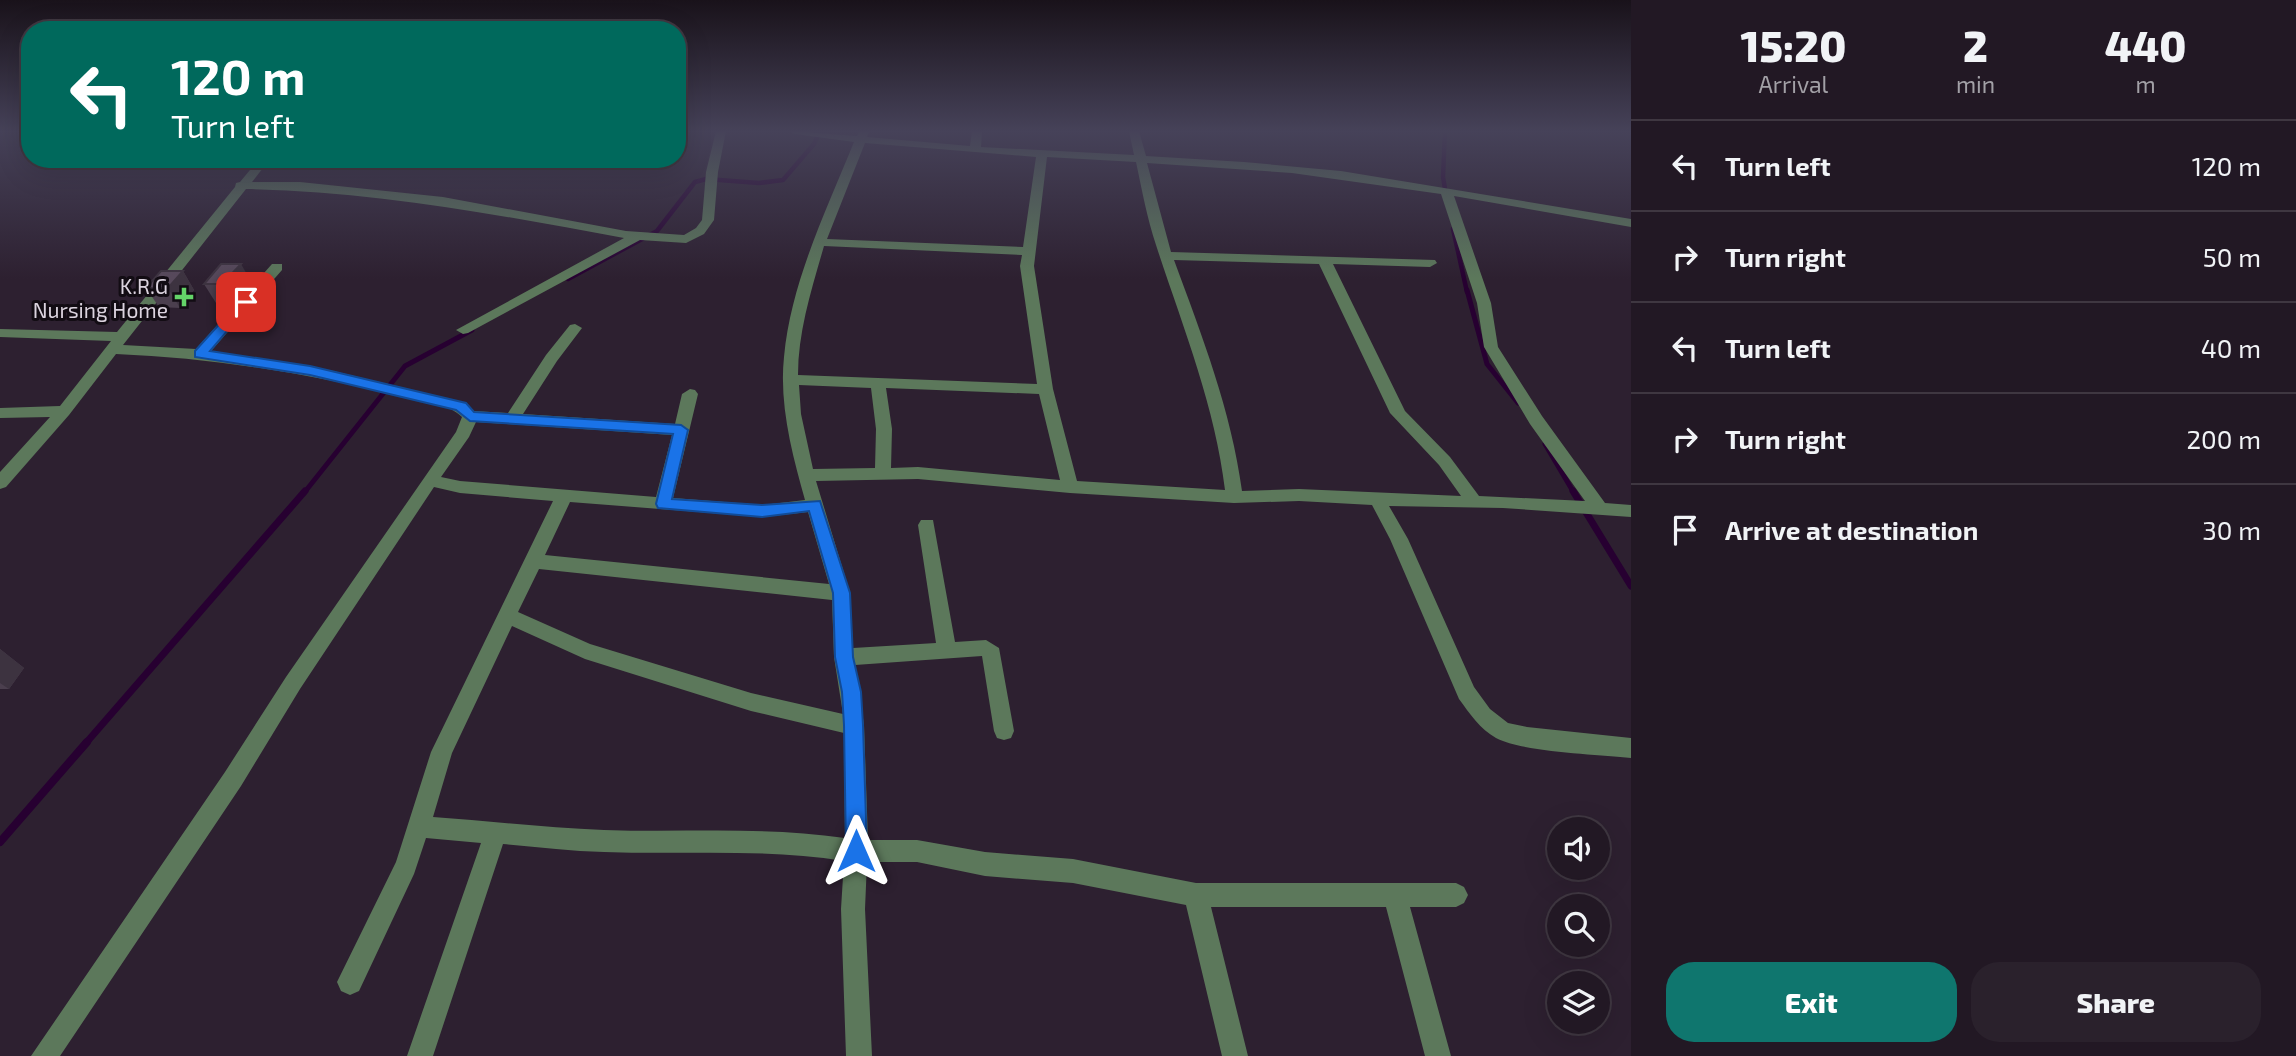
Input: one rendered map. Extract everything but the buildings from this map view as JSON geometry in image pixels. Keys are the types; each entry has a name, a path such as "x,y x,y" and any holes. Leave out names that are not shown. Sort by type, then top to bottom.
{"street":[{"path":"0,483 64,411 245,180"},
{"path":"240,186 300,186 443,201 632,235 686,239 700,231 708,220 712,180"},
{"path":"844,180 819,242 795,330 790,380 793,414 806,475 841,593 844,657 854,725 856,851 853,909 859,1056"},
{"path":"1039,180 1029,251 1030,297 1045,388 1064,454 1070,487"},
{"path":"1148,180 1165,256 1210,379 1229,457 1234,497"},
{"path":"1358,180 1631,223"},
{"path":"1447,193 1484,303 1491,348 1536,420 1605,509"},
{"path":"463,330 632,235"},
{"path":"819,242 1029,251"},
{"path":"1165,256 1430,264"},
{"path":"1324,260 1388,397 1414,434 1448,466 1474,502"},
{"path":"200,354 277,267"},
{"path":"513,418 551,358 575,328"},
{"path":"0,334 119,343 310,370 461,407 470,416 681,430"},
{"path":"790,380 1045,388"},
{"path":"878,383 884,429 883,473"},
{"path":"663,504 690,394"},
{"path":"0,413 64,411"},
{"path":"44,1056 233,779 293,683 463,433 470,416"},
{"path":"806,475 883,473 1234,497 1299,495 1552,505 1631,511"},
{"path":"430,480 503,493 565,495 762,511 815,505"},
{"path":"350,982 406,866 442,752 565,495"},
{"path":"1377,499 1399,539 1466,693 1483,716 1503,731 1527,737 1631,748"},
{"path":"927,525 947,650"},
{"path":"533,561 841,593"},
{"path":"506,615 604,657 776,709 854,725"},
{"path":"844,657 981,648 990,650 1004,730"},
{"path":"420,827 616,842 789,844 856,851 917,851 985,864 1073,871 1196,895 1456,895"},
{"path":"420,1056 495,834"},
{"path":"1196,895 1235,1056"},
{"path":"1395,897 1438,1056"}],"waterway":[{"path":"568,279 657,231 695,182 701,180"},
{"path":"723,180 759,183 781,180"},
{"path":"1444,180 1446,195"},
{"path":"1453,229 1467,292"},
{"path":"1467,290 1487,364 1518,403"},
{"path":"304,493 405,366 472,330"},
{"path":"1545,444 1574,493"},
{"path":"86,743 305,491"},
{"path":"1573,491 1631,586"},
{"path":"0,842 87,742"}],"place":[{"name":"K.R.G Nursing Home","path":"184,297"}],"route":[{"path":"246,302 200,354 310,370 461,407 470,416 681,430 663,504 762,511 815,505 841,593 844,657 854,725 858,832 856,851"}]}
